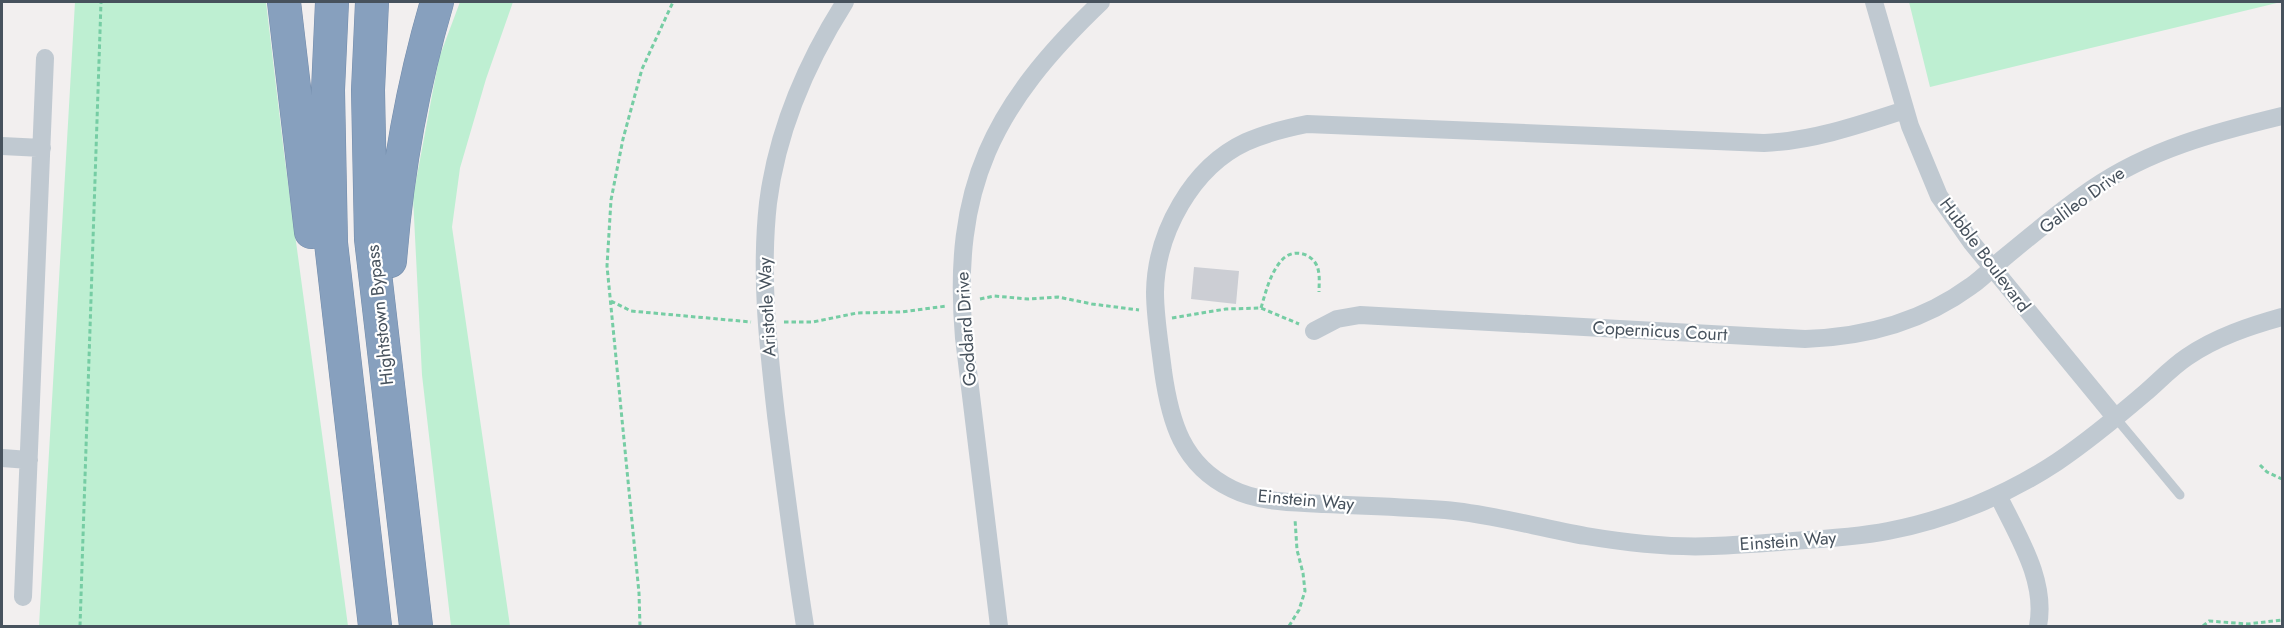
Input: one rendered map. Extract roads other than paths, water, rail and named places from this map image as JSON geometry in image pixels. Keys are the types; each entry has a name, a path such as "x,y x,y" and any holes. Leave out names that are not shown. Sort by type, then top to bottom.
{"highway":[{"path":"284,2 314,258 367,561"},
{"path":"332,2 328,90 331,243 375,627"},
{"name":"Hightstown Bypass","path":"372,2 368,90 371,239 416,627"},
{"path":"391,416 388,346 389,267 394,208 405,130 421,54 436,2"}],"street":[{"name":"Aristotle Way","path":"805,627 782,466 765,322 764,248 768,201 791,112 826,31 845,2"},
{"name":"Goddard Drive","path":"999,627 961,303 962,253 968,210 985,157 1002,120 1025,84 1046,58 1101,2"},
{"name":"Hubble Boulevard","path":"1874,2 1905,110 1939,196 1992,268 2115,417"},
{"path":"23,597 45,58"},
{"name":"Einstein Way","path":"1905,110 1790,142 1764,143 1380,125 1307,124 1277,131 1244,143 1222,158 1191,190 1175,215 1161,252 1156,280 1156,315 1167,398 1180,440 1213,478 1235,491 1264,499 1482,514 1586,536 1636,543 1711,546 1850,537 1891,531 1938,518 1998,495 2057,461 2115,417 2186,357 2239,330 2283,316"},
{"name":"Galileo Drive","path":"1992,268 2092,189 2127,168 2186,142 2283,116"},
{"path":"2,146 42,148"},
{"name":"Copernicus Court","path":"1314,331 1337,319 1360,315 1805,339 1838,338 1876,331 1922,315 1961,294 1992,268"},
{"path":"2,458 29,460"},
{"path":"1998,495 2030,561 2038,586 2038,627"}],"lane":[{"path":"2115,417 2180,495"}]}
